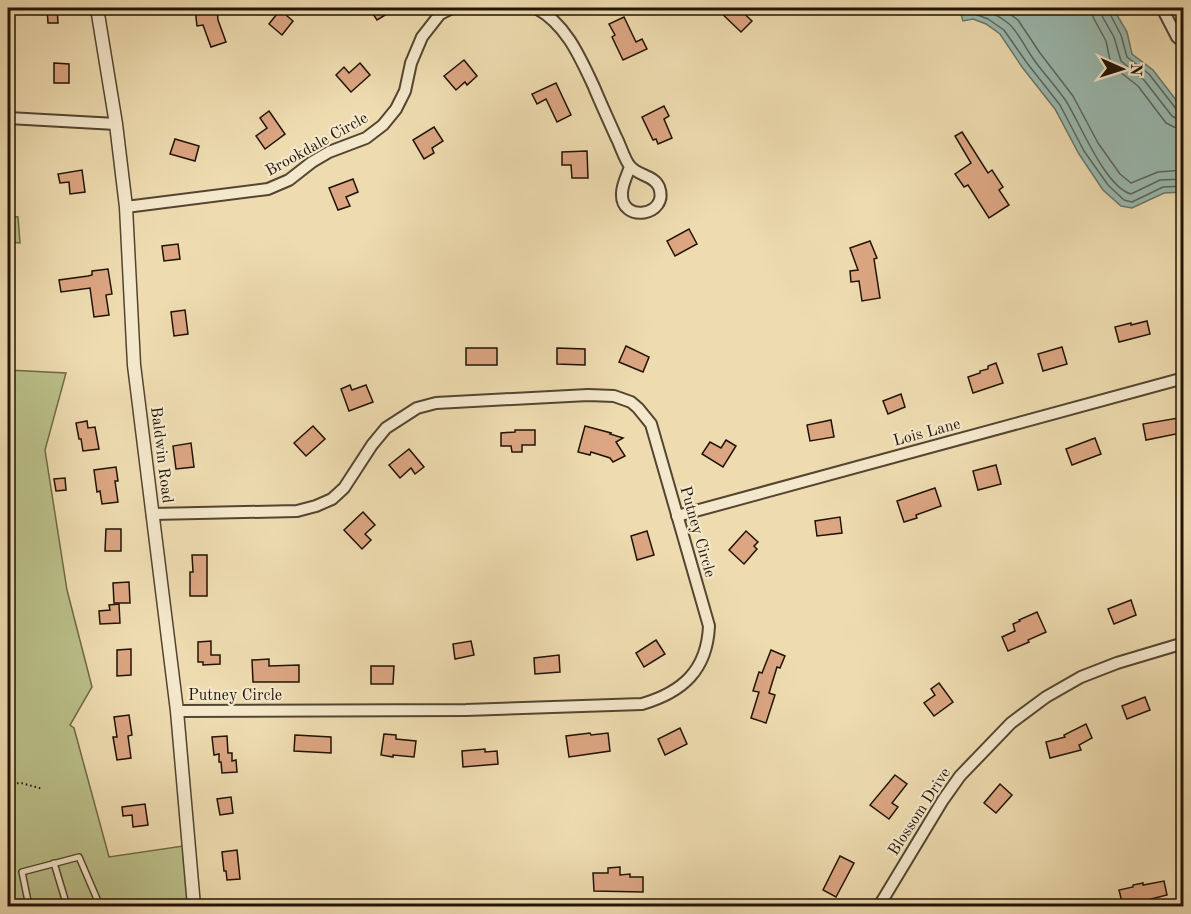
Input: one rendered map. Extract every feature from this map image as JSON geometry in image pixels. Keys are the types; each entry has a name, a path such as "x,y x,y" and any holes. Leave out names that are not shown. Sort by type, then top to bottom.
{"street":[{"name":"Baldwin Road","path":"98,8 126,207 134,365 177,711 194,906"},
{"name":"Brookdale Circle","path":"126,207 268,189 289,180 329,152 366,138 383,125 396,109 405,91 411,63 422,37 440,15 452,8"},
{"path":"536,8 547,14 567,34 580,57 630,167 652,179 658,186 660,194 658,203 649,212 635,213 623,201 622,192 630,167"},
{"path":"1162,8 1184,44"},
{"path":"8,118 116,124"},
{"name":"Lois Lane","path":"677,516 1184,378"},
{"name":"Putney Circle","path":"152,514 297,510 316,506 332,499 344,488 372,445 387,428 417,408 426,405 614,396 631,402 651,424 709,626 708,640 700,665 691,677 678,688 642,704 466,710 177,711"},
{"name":"Blossom Drive","path":"879,906 960,776 1011,723 1046,697 1081,677 1117,663 1184,643"}],"lane":[{"path":"29,906 22,872 79,857 100,906"},
{"path":"54,864 67,906"}],"path":[{"path":"8,784 21,783 43,789"}],"green space":[{"path":"8,216 18,217 20,243 8,242"},
{"path":"8,370 66,373 45,450 67,590 92,687 70,725 74,728 109,857 183,846 192,906 8,906"}],"water":[{"path":"959,8 1113,8 1127,32 1132,54 1153,70 1183,109 1183,192 1164,193 1132,208 1121,206 1103,190 1079,154 1055,109 1000,34 986,24 973,19 963,21"}],"building":[{"path":"47,8 57,8 58,23 48,23"},
{"path":"195,8 217,8 218,20 226,42 211,47 203,25 197,26"},
{"path":"369,8 397,8 377,20"},
{"path":"716,8 738,8 752,21 741,32"},
{"path":"280,10 293,21 282,35 269,24"},
{"path":"624,17 636,42 642,39 647,49 623,60 612,37 615,35 609,24"},
{"path":"464,60 477,76 467,85 465,82 456,90 444,76"},
{"path":"54,63 69,64 69,83 54,83"},
{"path":"360,63 370,75 351,92 336,75 344,67 349,73"},
{"path":"556,83 571,115 557,122 546,99 537,104 532,94"},
{"path":"664,106 669,116 664,119 672,138 658,144 656,139 653,140 642,117"},
{"path":"269,111 285,134 265,149 256,136 267,128 260,118"},
{"path":"434,127 443,141 432,148 434,153 424,159 413,140"},
{"path":"962,132 988,173 992,170 1003,187 999,190 1009,205 989,218 968,185 964,187 955,174 971,163 955,136"},
{"path":"175,139 199,146 195,161 170,154"},
{"path":"587,151 588,178 572,178 571,165 562,165 562,152"},
{"path":"82,170 85,192 70,194 69,182 60,183 58,174"},
{"path":"353,179 358,192 346,197 350,206 338,210 329,188"},
{"path":"689,229 697,244 675,256 667,241"},
{"path":"870,241 877,258 874,259 880,298 862,301 859,281 851,282 850,271 858,270 850,248"},
{"path":"178,244 180,259 164,261 162,246"},
{"path":"108,269 112,294 106,295 109,315 94,317 90,288 61,292 59,280 88,276 92,275 92,271"},
{"path":"185,310 188,334 174,336 171,312"},
{"path":"1147,321 1150,334 1119,342 1115,327"},
{"path":"626,346 649,357 643,372 619,362"},
{"path":"1062,347 1067,364 1043,371 1038,354"},
{"path":"466,348 497,348 497,365 466,365"},
{"path":"557,348 585,349 585,365 557,364"},
{"path":"996,363 1003,383 973,393 968,377"},
{"path":"350,385 352,390 366,385 373,402 349,411 341,389"},
{"path":"901,394 905,407 888,414 883,401"},
{"path":"1178,418 1181,433 1146,440 1143,424"},
{"path":"831,420 834,437 810,441 807,425"},
{"path":"87,421 88,428 95,427 99,449 83,451 76,423"},
{"path":"313,426 325,439 306,456 294,443"},
{"path":"585,426 623,438 616,442 625,456 613,462 610,458 591,452 590,455 578,452"},
{"path":"515,430 535,430 535,445 522,445 522,452 512,452 511,446 501,446 501,433 515,432"},
{"path":"1095,438 1101,454 1072,465 1066,449"},
{"path":"726,440 736,446 723,467 702,454 710,442 721,448"},
{"path":"191,443 194,467 176,469 173,446"},
{"path":"409,449 424,467 415,474 411,468 400,478 389,465"},
{"path":"996,465 1001,484 978,490 973,471"},
{"path":"116,467 118,502 102,504 100,491 97,492 94,470"},
{"path":"65,478 66,490 56,491 54,479"},
{"path":"935,488 941,506 904,522 897,501"},
{"path":"363,512 375,525 365,534 371,540 362,549 344,530"},
{"path":"840,517 842,533 817,536 815,521"},
{"path":"106,529 121,529 121,551 105,551"},
{"path":"647,531 654,555 637,560 631,536"},
{"path":"746,531 758,542 754,546 757,549 744,564 729,550"},
{"path":"192,555 207,555 207,596 190,596 190,572 193,572"},
{"path":"129,582 130,603 114,603 113,583"},
{"path":"1131,600 1136,615 1114,624 1108,609"},
{"path":"119,604 120,623 100,624 99,611 110,610 109,605"},
{"path":"1037,612 1046,632 1008,651 1002,637 1015,631 1013,624"},
{"path":"656,640 665,654 644,667 636,653"},
{"path":"211,641 211,655 220,655 220,664 203,665 203,662 198,662 198,642"},
{"path":"471,641 474,655 455,659 453,644"},
{"path":"131,649 131,675 117,676 117,650"},
{"path":"771,650 785,656 780,668 777,667 769,693 775,695 766,723 751,718 759,692 753,691 759,672 762,673"},
{"path":"559,655 560,672 535,674 534,658"},
{"path":"269,659 269,666 299,665 299,682 253,682 252,660"},
{"path":"371,666 394,666 393,684 371,684"},
{"path":"939,683 953,702 934,716 924,703 935,695 931,689"},
{"path":"1145,697 1150,710 1127,719 1122,706"},
{"path":"129,715 132,735 128,736 131,758 117,760 113,737 117,737 114,717"},
{"path":"1086,724 1092,738 1079,745 1081,750 1050,758 1046,742 1065,737 1064,735"},
{"path":"680,728 687,744 665,755 658,739"},
{"path":"590,733 591,735 608,733 610,751 569,757 566,736"},
{"path":"384,734 396,735 396,739 416,741 414,757 381,755"},
{"path":"295,735 331,737 331,753 294,751"},
{"path":"227,736 228,753 232,753 232,761 236,760 237,772 222,773 219,754 214,755 212,737"},
{"path":"485,749 485,752 497,751 498,764 463,767 462,751"},
{"path":"895,775 907,784 892,803 898,807 889,819 870,805"},
{"path":"1000,784 1012,795 996,813 984,803"},
{"path":"231,797 233,813 220,815 217,799"},
{"path":"145,804 148,825 133,827 132,815 123,816 122,807"},
{"path":"237,850 240,879 227,880 222,852"},
{"path":"840,856 854,863 836,897 823,890"},
{"path":"620,867 620,875 630,874 630,877 643,877 643,892 594,891 593,873 608,873 608,868"},
{"path":"1164,881 1167,895 1123,906 1119,890 1143,883 1143,885"}]}
